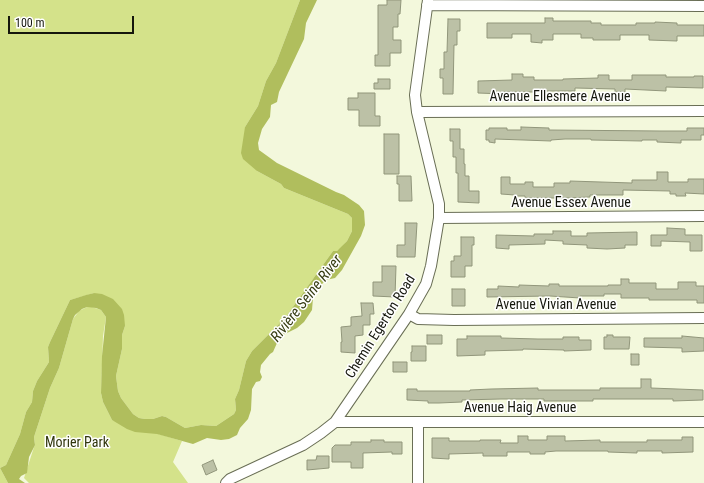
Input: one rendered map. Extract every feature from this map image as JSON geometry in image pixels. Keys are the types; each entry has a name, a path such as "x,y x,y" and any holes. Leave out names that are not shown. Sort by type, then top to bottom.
{"street":[{"path":"428,2 704,6"},
{"name":"Chemin Egerton Road","path":"226,483 230,479 303,445 335,422 409,314 430,275 439,218 438,198 417,112 415,95 428,2"},
{"name":"Avenue Ellesmere Avenue","path":"417,112 704,111"},
{"name":"Avenue Essex Avenue","path":"439,218 704,216"},
{"name":"Avenue Vivian Avenue","path":"409,314 418,319 454,320 704,318"},
{"name":"Avenue Haig Avenue","path":"335,422 704,422"},
{"path":"418,422 418,483"}],"green space":[{"path":"0,0 300,0 276,63 266,81 258,106 245,127 257,171 281,184 284,188 348,214 352,218 352,231 347,241 340,249 333,251 285,318 252,351 246,361 239,390 235,399 236,410 234,414 216,426 201,425 185,428 166,417 162,416 153,419 145,419 139,418 133,414 121,398 118,391 116,376 122,349 122,335 125,326 94,293 70,300 48,347 49,362 37,381 33,391 32,402 26,412 20,434 6,465 0,468"},
{"name":"Morier Park","path":"87,307 101,310 106,317 103,336 101,393 103,402 112,420 182,441 173,462 188,483 29,483 24,478 35,444 34,437 50,388 59,368 73,319 79,311"},
{"path":"0,468 8,483 0,483"}],"water":[{"name":"Rivière Seine River","path":"300,0 317,0 306,23 304,39 279,92 277,102 271,105 270,117 262,129 258,143 259,150 277,163 344,195 359,205 364,211 365,225 361,236 342,270 335,278 326,280 319,287 313,298 312,310 304,322 297,328 283,335 273,352 261,365 260,372 262,377 260,381 256,382 252,389 251,410 248,419 240,428 237,435 229,439 221,440 207,438 193,444 157,434 135,432 112,420 103,402 101,393 102,356 106,317 101,310 96,308 87,307 82,309 73,319 59,368 50,388 34,437 35,445 29,457 27,473 19,479 25,483 8,483 0,468 6,465 20,434 26,412 32,402 33,391 37,381 49,362 48,347 70,300 94,293 102,294 113,299 122,309 125,326 122,335 122,349 116,376 118,391 121,398 133,414 139,418 145,419 153,419 162,416 166,417 185,428 201,425 216,426 234,414 236,410 235,399 239,390 246,361 252,351 285,318 333,251 337,251 347,241 352,231 352,218 348,214 284,188 281,184 257,171 243,159 241,153 245,127 258,106 266,81 276,63"}],"building":[{"path":"387,0 401,0 400,14 398,14 398,27 393,27 393,40 401,40 401,53 390,53 390,66 375,66 375,55 378,55 378,5 387,5"},
{"path":"545,18 553,18 553,21 591,21 591,23 601,23 601,25 636,25 636,23 655,22 677,23 677,25 704,25 704,36 677,36 677,41 649,40 649,35 620,35 620,40 593,40 593,38 581,38 581,34 553,34 553,40 542,40 542,43 531,42 531,34 512,34 512,38 487,38 487,23 545,23"},
{"path":"448,19 460,19 460,31 457,31 457,45 454,45 453,94 443,94 443,78 440,78 440,69 444,69 444,52 447,52"},
{"path":"512,74 523,74 523,77 534,77 534,80 598,78 598,75 609,75 609,80 632,80 632,75 666,75 666,77 703,76 703,88 666,87 666,91 625,89 625,92 615,92 615,89 575,88 575,91 504,92 504,94 478,93 478,81 512,80"},
{"path":"378,79 390,79 390,89 374,89 374,83 378,83"},
{"path":"358,93 375,93 375,116 380,116 380,126 359,126 359,110 348,110 348,98 358,98"},
{"path":"521,127 549,128 549,130 661,131 687,131 687,128 704,128 704,135 701,135 701,140 681,140 681,143 657,142 657,140 565,139 551,141 495,139 495,143 486,140 486,130 489,130 489,128 521,130"},
{"path":"450,129 460,129 460,149 464,149 465,176 469,176 469,191 479,191 479,203 458,202 458,173 456,173 456,157 453,157 453,141 450,141"},
{"path":"384,134 399,134 399,174 384,174"},
{"path":"657,172 668,172 668,182 688,182 688,179 704,179 704,194 685,193 686,196 676,196 676,194 670,194 670,191 623,190 623,195 590,195 590,197 567,198 525,198 525,196 501,194 501,177 510,177 510,184 525,184 525,182 533,182 533,187 554,187 554,183 570,183 570,181 632,183 632,180 657,180"},
{"path":"397,176 411,176 412,201 399,201 399,184 397,184"},
{"path":"405,223 417,223 415,257 397,257 397,245 405,245"},
{"path":"667,228 685,229 685,235 702,235 702,251 690,251 690,242 661,241 661,246 651,246 651,235 667,235"},
{"path":"553,231 571,231 571,236 587,236 587,233 637,232 637,245 625,245 625,248 587,248 587,245 563,244 563,241 545,240 545,244 509,245 509,249 496,248 496,235 534,236 534,234 553,234"},
{"path":"461,237 474,237 474,245 472,245 472,266 465,266 465,277 451,277 451,261 454,261 454,256 461,256"},
{"path":"382,266 396,266 395,297 373,296 373,282 382,282"},
{"path":"621,279 629,279 629,283 656,283 656,289 678,289 678,282 696,282 696,286 704,286 704,303 697,303 697,300 649,300 649,298 621,298 621,294 580,296 580,298 550,296 487,297 487,289 498,289 498,286 519,287 519,285 549,286 549,284 559,284 559,286 608,286 621,285"},
{"path":"452,289 465,289 465,306 452,306"},
{"path":"361,303 373,303 374,314 370,314 370,325 363,325 363,335 355,336 355,353 341,352 341,327 351,326 351,317 362,316"},
{"path":"427,335 442,335 442,344 427,344"},
{"path":"607,335 613,335 613,337 630,337 629,349 604,349 604,337 607,337"},
{"path":"467,336 501,336 501,338 538,339 563,339 563,337 579,337 579,340 591,340 591,350 564,351 523,349 485,351 485,355 457,356 457,339 467,339"},
{"path":"682,336 704,338 704,351 682,352 682,348 644,347 644,338 682,338"},
{"path":"412,346 426,346 426,361 411,361"},
{"path":"631,354 639,354 639,365 631,365"},
{"path":"393,362 407,362 407,372 393,372"},
{"path":"641,379 651,379 651,388 703,390 703,400 673,401 673,399 593,399 593,401 544,401 544,399 501,399 428,403 428,401 407,400 407,389 417,389 417,391 470,391 538,388 538,390 600,390 600,388 641,388"},
{"path":"518,436 528,436 528,440 547,440 547,436 565,436 565,441 600,440 600,442 647,442 647,440 682,440 682,437 693,437 693,452 662,453 662,451 637,451 637,453 608,451 556,451 545,452 545,454 530,454 530,452 507,452 507,456 483,456 483,453 449,454 449,459 432,458 432,438 449,438 449,441 501,440 500,443 518,443"},
{"path":"371,440 402,442 402,454 392,454 392,452 363,453 363,468 351,468 351,462 332,462 332,448 335,445 351,445 351,442 371,442"},
{"path":"317,456 329,456 329,468 307,470 307,460 316,460"},
{"path":"213,460 217,470 206,475 202,465"}]}
